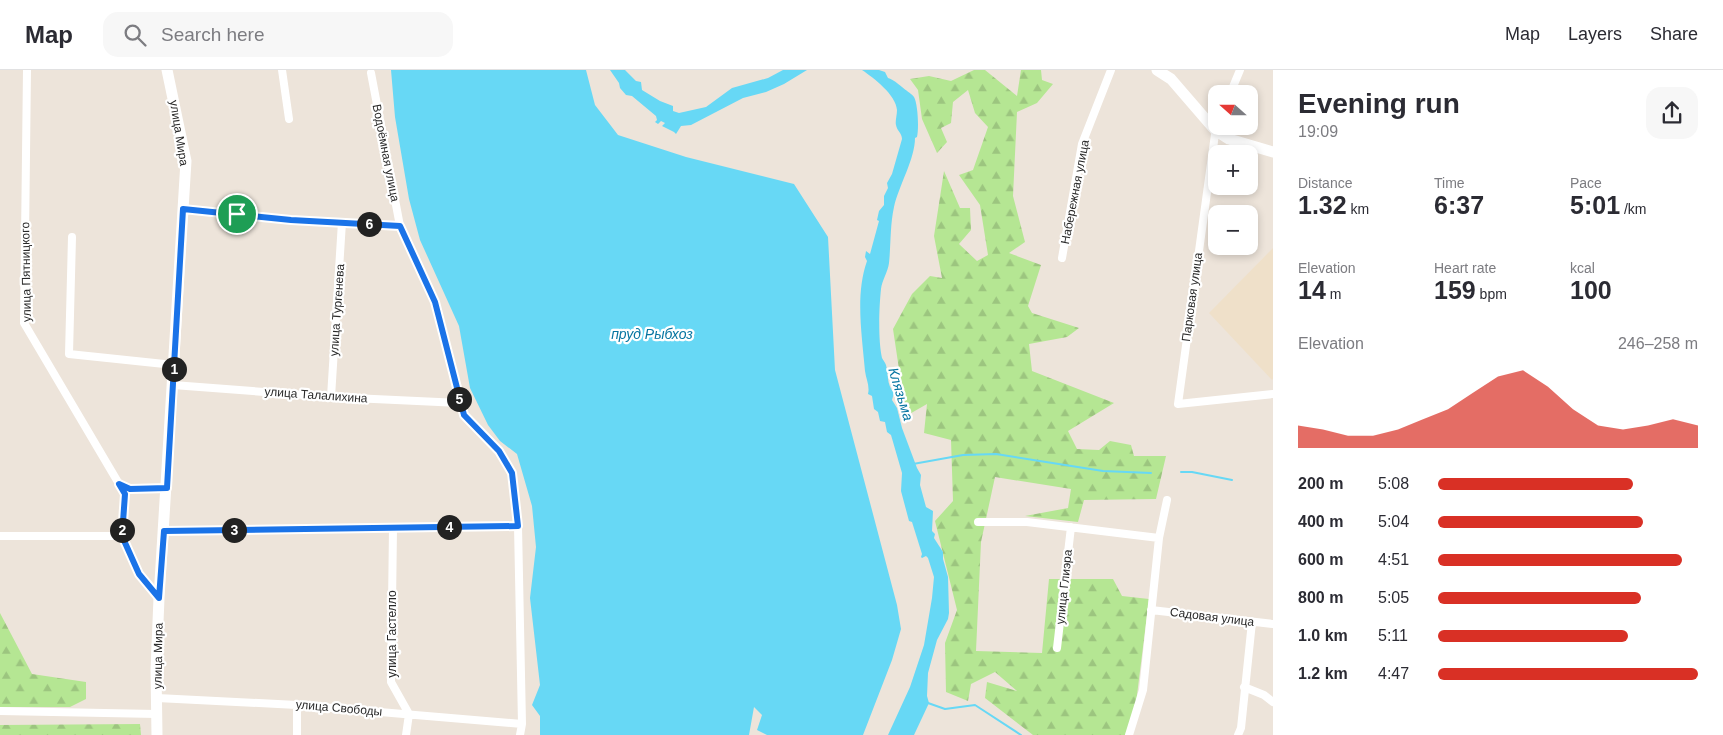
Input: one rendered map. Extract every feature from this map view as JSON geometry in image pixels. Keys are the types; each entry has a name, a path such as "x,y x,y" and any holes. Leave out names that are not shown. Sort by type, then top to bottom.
{"street":[{"name":"улица Пятницкого","path":"27,70 24,323 125,494 122,536"},
{"name":"улица Мира","path":"157,735 159,598 186,161 167,70"},
{"path":"282,70 290,119"},
{"name":"Набережная улица","path":"1062,258 1082,144 1111,70"},
{"path":"1157,70 1171,79 1208,119"},
{"path":"1234,85 1240,70"},
{"name":"Водоёмная улица","path":"371,73 400,226 435,302 464,415 499,451 512,473 518,526 522,724 520,735"},
{"name":"Парковая улица","path":"1215,135 1178,404 1273,394"},
{"path":"1224,135 1229,139 1273,152"},
{"path":"183,209 291,220 400,226"},
{"name":"улица Тургенева","path":"331,398 342,222"},
{"path":"72,236 69,354 174,365"},
{"name":"улица Талалихина","path":"173,385 331,398 460,403"},
{"path":"119,484 130,489 167,488"},
{"path":"1129,735 1143,690 1159,538 1168,500"},
{"path":"978,522 1027,522 1159,538"},
{"path":"164,531 518,526"},
{"name":"улица Глиэра","path":"1057,648 1071,527"},
{"name":"улица Гастелло","path":"394,528 391,682 408,714"},
{"path":"0,536 122,536 139,574 159,598"},
{"name":"Садовая улица","path":"1151,610 1273,624"},
{"path":"1238,735 1241,728 1252,622"},
{"path":"1244,687 1264,695 1273,702"},
{"name":"улица Свободы","path":"157,698 297,705 522,724"},
{"path":"297,705 297,735"},
{"path":"0,711 157,714"},
{"path":"406,735 408,714"}],"shaded area":[{"path":"1273,248 1273,379 1272,380 1209,313"}],"green space":[{"path":"974,70 985,70 1017,96 1021,70 1041,70 1042,80 1053,84 1037,103 1017,112 1013,196 1025,242 1009,253 1041,265 1028,306 1032,313 1079,328 1067,337 1029,344 1032,371 1114,403 1068,431 1077,449 1099,450 1110,441 1131,445 1134,456 1166,456 1156,499 1084,500 1078,522 1025,516 1068,508 1071,489 995,477 981,542 976,651 1042,653 1049,579 1113,579 1122,596 1149,599 1132,735 1033,735 985,698 987,682 1017,691 995,672 971,684 968,701 946,692 945,643 957,610 935,521 953,501 951,440 924,433 927,404 906,416 893,329 912,294 930,276 942,278 934,236 944,171 960,208 970,208 971,230 959,244 977,261 988,255 980,205 959,175 973,170 988,127 975,113 968,90 953,102 951,123 941,128 947,142 937,153 922,119 918,90 910,79 929,76 951,81"},
{"path":"0,613 32,674 86,682 86,699 70,707 0,707"},
{"path":"140,724 141,735 0,735 0,725"}],"water":[{"name":"пруд Рыбхоз","path":"391,70 586,70 595,105 618,135 686,157 794,184 828,237 835,370 897,605 901,629 892,660 863,735 767,735 757,730 762,715 754,707 749,735 540,735 540,716 532,705 540,685 530,598 536,547 532,506 517,454 500,441 488,425 470,388 459,326 420,240 409,199 395,117"},
{"path":"610,70 625,70 636,81 641,82 642,90 660,101 673,106 673,111 679,113 706,107 732,88 768,78 783,70 807,70 766,92 743,98 691,125 681,126 676,134 662,126 665,123 661,121 658,124 655,122 657,120 656,116 632,96 626,95"},
{"path":"862,70 885,72 888,78 914,97 918,117 917,137 915,138 910,163 896,199 893,214 889,263 881,289 879,324 882,358 886,365 890,386 894,393 892,400 897,408 902,428 921,475 920,485 926,507 933,511 932,531 943,552 948,577 948,619 937,640 928,673 927,696 929,703 914,735 888,735 910,687 924,645 934,577 928,558 926,556 921,557 922,554 912,522 909,521 901,491 902,473 891,435 887,432 885,422 880,421 878,412 874,409 872,396 868,394 869,388 865,371 860,315 861,287 867,261 865,257 866,251 870,254 879,221 877,220 879,211 884,205 884,196 888,188 887,183 892,174 902,139 896,125 896,104 889,93 878,82"}],"waterway":[{"path":"913,464 963,455 996,454 1103,471 1151,473"},
{"path":"1181,472 1192,472 1232,480"},
{"path":"928,703 945,709 975,705 1021,735"}],"route":[{"path":"183,209 237,214 291,220 400,226 435,302 464,415 499,451 512,473 518,526 164,531 159,598 139,574 122,536 125,494 119,484 130,489 167,488 183,209"}],"water label":[{"name":"Клязьма","path":"901,394"}]}
